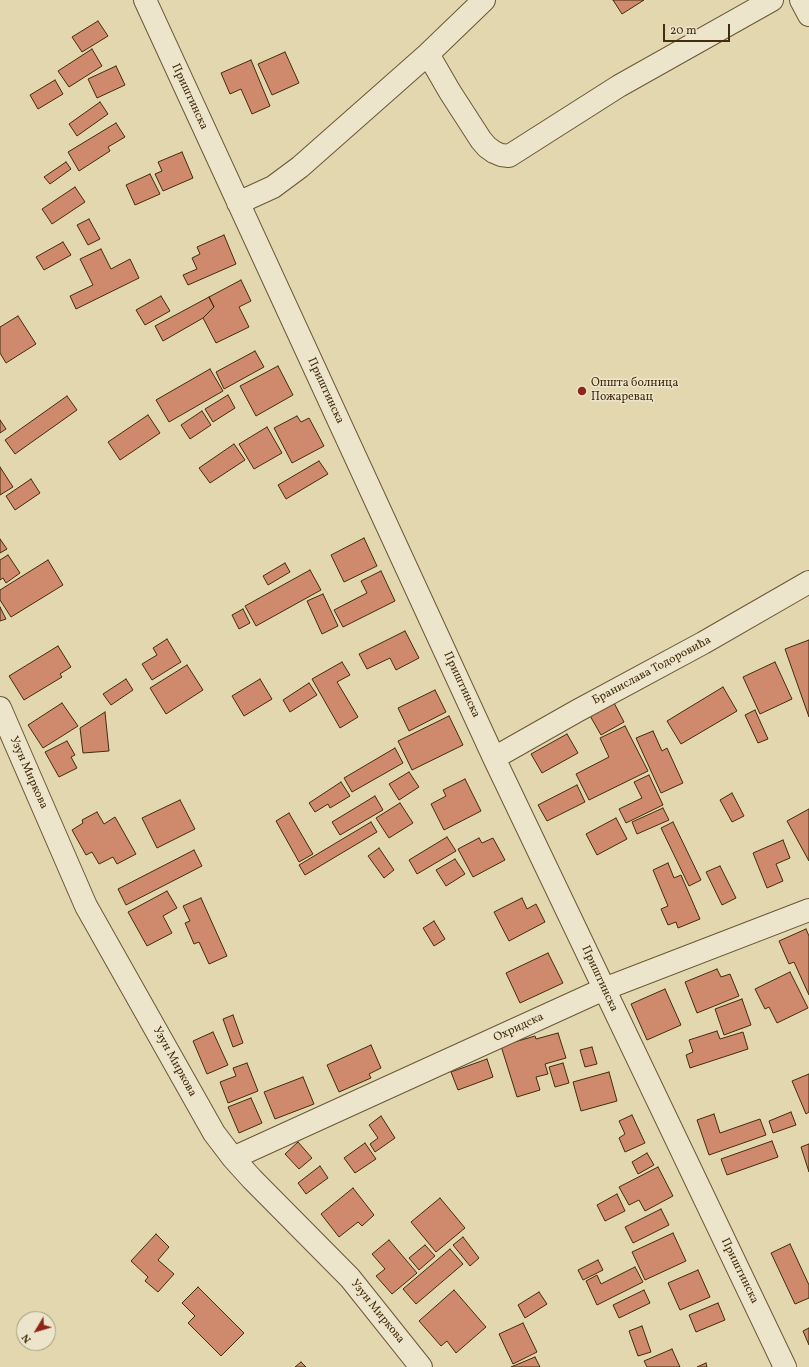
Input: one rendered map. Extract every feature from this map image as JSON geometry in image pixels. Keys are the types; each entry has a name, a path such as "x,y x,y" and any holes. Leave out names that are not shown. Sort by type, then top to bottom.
{"street":[{"name":"Приштинска","path":"145,0 494,758 785,1367"},
{"path":"238,203 273,187 300,167 428,54 484,0"},
{"path":"428,54 450,92 481,140 494,152 509,156 619,86 772,0"},
{"path":"801,0 809,15"},
{"name":"Бранислава Тодоровића","path":"494,758 703,643 809,582"},
{"name":"Узун Миркова","path":"0,708 86,906 214,1134 252,1180 350,1278 421,1367"},
{"name":"Охридска","path":"233,1158 604,989 809,910"}],"building":[{"path":"613,0 644,0 622,14"},
{"path":"98,21 108,36 82,52 72,37"},
{"path":"92,49 102,66 69,87 58,71"},
{"path":"285,52 299,83 272,95 258,64"},
{"path":"251,60 270,106 252,114 241,89 230,94 221,73"},
{"path":"116,66 125,85 97,98 88,79"},
{"path":"55,80 63,94 38,109 30,95"},
{"path":"100,102 108,114 77,136 69,124"},
{"path":"116,123 125,137 108,147 110,151 79,171 68,152"},
{"path":"182,152 193,178 163,191 155,174 162,171 158,162"},
{"path":"66,162 71,169 50,184 44,177"},
{"path":"150,174 160,194 135,205 126,185"},
{"path":"75,187 85,202 52,224 42,209"},
{"path":"89,219 100,239 88,245 77,225"},
{"path":"224,235 236,264 188,285 183,275 197,269 192,258 200,254 197,247"},
{"path":"63,242 71,255 44,270 36,257"},
{"path":"101,249 111,269 130,259 139,278 76,309 70,296 93,285 80,259"},
{"path":"241,280 251,301 239,307 249,327 216,343 203,318 214,307 209,297"},
{"path":"161,296 170,311 145,325 136,310"},
{"path":"209,297 214,307 203,318 163,341 155,326"},
{"path":"18,316 36,344 6,363 0,353 0,327"},
{"path":"255,351 264,367 224,389 216,372"},
{"path":"278,366 293,395 256,416 240,386"},
{"path":"210,369 223,391 169,422 156,400"},
{"path":"228,395 235,408 213,422 205,409"},
{"path":"67,396 77,410 15,454 5,440"},
{"path":"202,411 211,425 190,439 181,425"},
{"path":"148,415 160,433 120,460 108,442"},
{"path":"297,416 301,422 309,418 324,446 292,463 274,428"},
{"path":"0,420 6,429 0,433"},
{"path":"267,427 282,453 254,469 239,444"},
{"path":"234,444 245,460 210,483 199,468"},
{"path":"319,461 328,474 286,499 278,485"},
{"path":"0,467 13,487 0,495"},
{"path":"31,479 40,493 15,510 6,496"},
{"path":"364,538 377,566 344,582 331,555"},
{"path":"0,539 7,549 0,553"},
{"path":"8,555 20,573 6,583 3,578 0,580 0,560"},
{"path":"48,560 63,585 11,617 0,600 0,590"},
{"path":"285,563 290,572 268,585 263,576"},
{"path":"310,570 321,590 256,626 245,606"},
{"path":"381,571 395,601 343,627 334,610 367,593 361,581"},
{"path":"323,594 338,626 322,634 307,601"},
{"path":"0,607 6,619 0,621"},
{"path":"243,609 250,623 239,629 232,615"},
{"path":"405,631 419,658 396,670 390,658 367,669 359,654"},
{"path":"167,639 181,662 152,680 142,664 157,655 153,648"},
{"path":"809,640 809,717 785,649"},
{"path":"58,646 71,667 60,674 62,677 24,700 9,676"},
{"path":"342,662 350,675 337,682 358,717 340,728 312,679"},
{"path":"775,662 792,699 760,714 743,677"},
{"path":"187,665 203,690 166,714 150,688"},
{"path":"126,679 133,690 111,705 103,694"},
{"path":"260,679 272,699 244,716 232,696"},
{"path":"309,683 317,695 290,712 283,700"},
{"path":"723,687 737,711 681,744 667,721"},
{"path":"435,690 446,712 409,731 398,708"},
{"path":"613,701 624,722 601,735 589,714"},
{"path":"62,703 78,726 43,748 28,725"},
{"path":"755,710 768,739 758,743 745,715"},
{"path":"105,712 109,751 83,753 80,728"},
{"path":"449,716 463,745 412,770 398,741"},
{"path":"625,726 648,771 589,800 576,774 609,757 600,738"},
{"path":"653,731 662,751 667,748 683,783 661,793 636,738"},
{"path":"567,734 578,753 542,773 531,754"},
{"path":"67,741 75,755 71,757 77,768 59,777 45,752"},
{"path":"395,748 403,763 352,792 344,778"},
{"path":"409,772 419,787 399,800 389,784"},
{"path":"649,775 663,805 626,823 619,809 642,798 634,782"},
{"path":"465,779 481,811 444,830 431,804 446,796 443,790"},
{"path":"341,782 350,796 330,808 328,804 315,812 309,803"},
{"path":"577,785 585,802 547,821 538,805"},
{"path":"732,793 744,816 732,822 720,800"},
{"path":"375,796 383,810 340,835 332,822"},
{"path":"180,800 195,829 157,848 142,818"},
{"path":"400,803 413,823 389,838 376,818"},
{"path":"663,808 669,820 637,834 632,822"},
{"path":"809,809 809,861 787,821"},
{"path":"97,812 104,824 115,817 136,854 117,864 113,857 99,864 92,852 86,855 72,830 83,823 82,820"},
{"path":"289,813 313,854 299,862 276,821"},
{"path":"616,818 627,839 597,855 586,834"},
{"path":"371,822 377,832 305,875 299,865"},
{"path":"673,822 701,880 689,886 661,828"},
{"path":"447,837 456,851 417,874 409,860"},
{"path":"479,838 482,843 493,838 505,860 473,877 458,849"},
{"path":"783,840 790,858 776,864 783,881 767,888 753,853"},
{"path":"379,848 394,870 384,878 368,856"},
{"path":"194,850 202,866 126,905 118,889"},
{"path":"455,859 465,874 446,886 436,870"},
{"path":"668,863 674,878 681,875 700,919 678,928 676,922 668,925 661,909 668,906 653,870"},
{"path":"720,866 736,898 722,905 706,872"},
{"path":"167,891 177,908 163,916 172,933 147,946 128,912"},
{"path":"201,898 227,956 209,964 199,942 194,944 185,923 190,921 183,906"},
{"path":"522,898 527,909 536,904 545,922 509,941 494,912"},
{"path":"434,921 445,939 434,946 423,928"},
{"path":"806,929 809,936 809,995 794,962 789,964 779,941"},
{"path":"548,953 563,983 520,1003 506,973"},
{"path":"717,969 721,977 730,974 739,996 697,1013 685,982"},
{"path":"790,972 808,1008 777,1023 769,1007 765,1009 755,989"},
{"path":"665,989 681,1025 647,1040 631,1004"},
{"path":"742,999 751,1025 724,1035 715,1009"},
{"path":"233,1015 243,1043 233,1047 223,1019"},
{"path":"717,1031 720,1039 743,1032 748,1049 690,1068 686,1055 693,1052 689,1040"},
{"path":"213,1032 228,1065 207,1074 193,1041"},
{"path":"558,1033 566,1058 545,1064 548,1074 536,1077 540,1090 517,1097 501,1046 535,1036 536,1039"},
{"path":"371,1045 381,1068 369,1074 371,1078 339,1092 327,1065"},
{"path":"592,1047 597,1064 585,1067 580,1050"},
{"path":"487,1059 493,1077 458,1090 451,1072"},
{"path":"247,1063 258,1091 228,1103 220,1082 236,1076 233,1068"},
{"path":"563,1063 569,1083 555,1087 549,1067"},
{"path":"609,1072 617,1101 581,1111 573,1082"},
{"path":"809,1074 809,1112 806,1114 792,1081"},
{"path":"303,1077 314,1104 275,1119 264,1092"},
{"path":"251,1098 262,1123 239,1133 228,1107"},
{"path":"791,1112 796,1125 773,1133 769,1121"},
{"path":"714,1114 720,1133 760,1119 766,1135 709,1155 697,1120"},
{"path":"632,1115 645,1143 625,1152 619,1138 625,1134 619,1121"},
{"path":"381,1116 395,1138 375,1152 370,1144 378,1138 369,1125"},
{"path":"772,1141 778,1157 727,1175 721,1159"},
{"path":"298,1142 312,1158 299,1169 285,1154"},
{"path":"365,1143 376,1159 355,1173 344,1158"},
{"path":"809,1144 809,1172 801,1147"},
{"path":"647,1153 654,1165 638,1174 632,1162"},
{"path":"320,1166 328,1178 306,1194 298,1183"},
{"path":"658,1167 673,1196 645,1211 639,1200 629,1205 619,1187"},
{"path":"353,1188 374,1215 362,1226 358,1222 339,1237 321,1214"},
{"path":"617,1194 625,1211 605,1221 597,1205"},
{"path":"440,1198 465,1228 436,1252 411,1222"},
{"path":"661,1209 669,1225 633,1243 625,1227"},
{"path":"673,1233 686,1261 645,1280 632,1252"},
{"path":"156,1234 169,1247 158,1260 174,1274 158,1292 145,1281 148,1277 131,1261"},
{"path":"463,1237 479,1258 470,1266 453,1245"},
{"path":"389,1240 417,1273 392,1294 376,1276 385,1269 372,1254"},
{"path":"790,1244 809,1285 809,1298 795,1304 771,1253"},
{"path":"425,1245 435,1256 419,1270 409,1258"},
{"path":"450,1249 463,1264 416,1304 403,1289"},
{"path":"598,1260 603,1270 583,1280 578,1270"},
{"path":"635,1267 643,1282 597,1305 586,1281 597,1275 601,1284"},
{"path":"698,1270 710,1297 680,1310 668,1283"},
{"path":"198,1287 244,1333 221,1356 188,1323 195,1316 182,1303"},
{"path":"454,1290 486,1327 456,1353 447,1341 441,1346 419,1321"},
{"path":"644,1290 650,1303 619,1318 613,1305"},
{"path":"539,1292 547,1304 525,1318 518,1305"},
{"path":"718,1303 725,1320 696,1332 689,1315"},
{"path":"523,1323 537,1352 513,1364 499,1334"},
{"path":"642,1326 651,1352 638,1356 629,1331"},
{"path":"809,1328 809,1345 803,1331"},
{"path":"672,1349 680,1367 647,1367 644,1361"},
{"path":"535,1357 540,1367 511,1367"},
{"path":"301,1362 306,1367 295,1367"},
{"path":"706,1363 707,1367 697,1367"}],"place":[{"name":"Општа болница Пожаревац","path":"582,391"}]}
